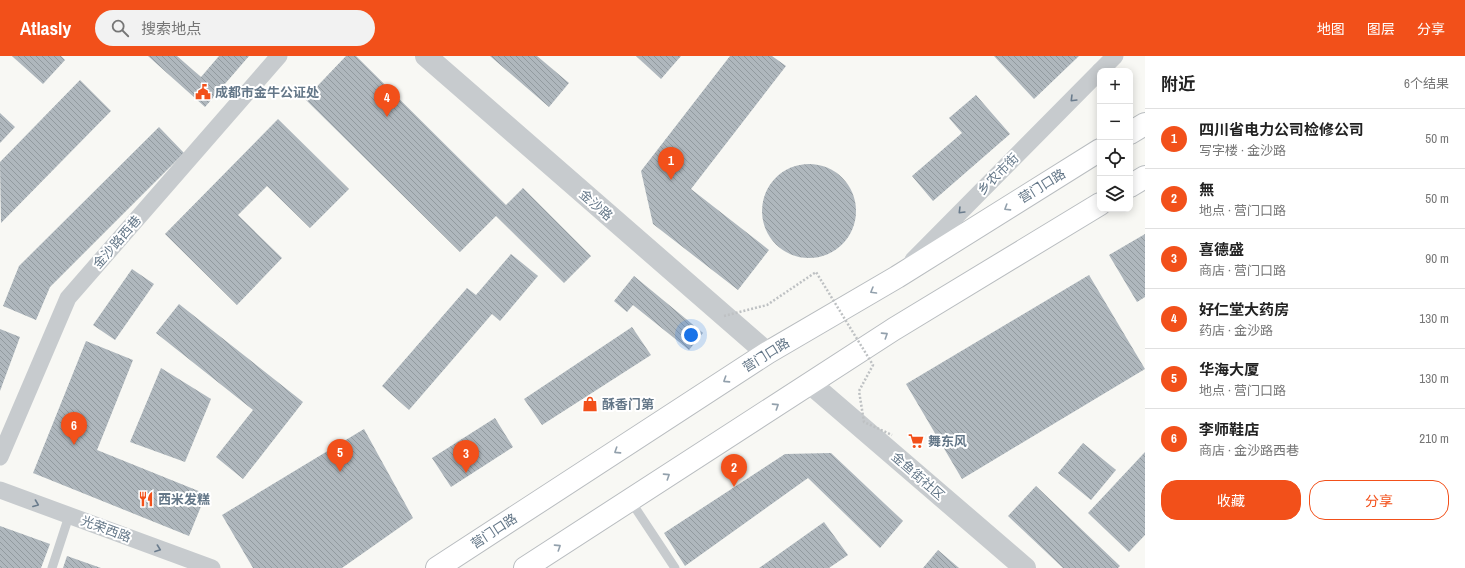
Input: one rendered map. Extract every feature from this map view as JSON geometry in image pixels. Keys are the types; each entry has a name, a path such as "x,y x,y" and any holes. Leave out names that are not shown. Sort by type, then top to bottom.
{"highway":[{"path":"1133,131 1145,122"},
{"name":"营门口路","path":"437,568 767,353 897,277 1097,152"},
{"path":"1133,184 1145,177"},
{"path":"525,568 894,329 1097,206"}],"street":[{"name":"金沙路西巷","path":"0,457 68,298 279,56"},
{"name":"金沙路","path":"426,56 767,353"},
{"name":"乡农市街","path":"1103,68 1115,56"},
{"path":"1117,68 1123,56"},
{"name":"乡农市街","path":"897,277 1097,74"},
{"path":"1133,122 1145,122"},
{"name":"金鱼街社区","path":"811,384 1025,568"},
{"name":"光荣西路","path":"0,490 212,568"}],"lane":[{"path":"630,500 675,568"},
{"path":"52,568 69,516"}],"path":[{"path":"724,316 767,305 816,272 873,365 859,391 864,422 892,434"}],"building":[{"path":"12,56 61,56 65,60 43,84"},
{"name":"成都市金牛公证处","path":"148,56 177,56 201,77 219,56 249,56 205,107"},
{"path":"346,56 356,56 506,205 523,188 591,256 564,283 496,216 460,252 305,99"},
{"path":"490,56 537,56 569,83 549,107"},
{"path":"636,56 681,56 661,79"},
{"path":"730,56 772,56 786,66 691,189 769,250 738,290 653,224 641,171"},
{"path":"994,56 1079,56 1034,99"},
{"path":"80,80 111,111 1,223 0,162"},
{"path":"976,95 1010,134 933,201 912,176 962,133 949,118"},
{"path":"0,113 15,127 0,143"},
{"path":"278,119 349,189 310,228 267,186 238,215 282,258 237,305 165,234"},
{"path":"159,127 184,153 50,287 36,320 3,306 19,266"},
{"path":"809,164 827,168 842,178 852,193 856,211 852,229 842,244 827,254 809,258 791,254 776,244 766,229 762,211 766,193 776,178 791,168"},
{"path":"1145,234 1145,297 1137,302 1109,255"},
{"path":"511,254 538,276 500,321 492,314 409,410 382,386 467,288 476,295"},
{"path":"132,269 154,284 115,340 93,325"},
{"path":"1089,275 1145,369 962,479 906,384"},
{"path":"634,276 703,333 689,350 633,305 627,312 614,301"},
{"path":"179,304 303,402 243,479 216,457 253,410 156,333"},
{"path":"632,327 651,355 542,425 524,399"},
{"path":"0,329 20,337 0,391"},
{"path":"86,341 133,360 97,450 206,494 189,536 33,473"},
{"path":"161,368 211,399 185,462 130,442"},
{"path":"495,418 513,447 451,487 432,458"},
{"path":"364,429 413,518 342,568 253,568 222,515"},
{"path":"1083,443 1116,470 1091,500 1058,473"},
{"path":"1145,452 1145,535 1129,552 1088,513"},
{"path":"831,453 903,521 880,548 808,478 685,566 664,533 785,454"},
{"path":"1036,486 1120,566 1118,568 1063,568 1008,516"},
{"path":"824,522 848,555 829,568 759,568"},
{"path":"0,526 50,544 41,568 0,568"},
{"path":"938,550 959,568 923,568"},
{"path":"67,556 101,568 63,568"}],"place":[{"name":"成都市金牛公证处","path":"203,92"},
{"name":"好仁堂大药房","path":"387,117"},
{"name":"四川省电力公司检修公司","path":"671,180"},
{"name":"酥香门第","path":"590,404"},
{"name":"舞东风","path":"916,441"},
{"name":"李师鞋店","path":"74,445"},
{"name":"华海大厦","path":"340,472"},
{"name":"喜德盛","path":"466,473"},
{"name":"無","path":"734,487"},
{"name":"西米发糕","path":"146,499"}]}
